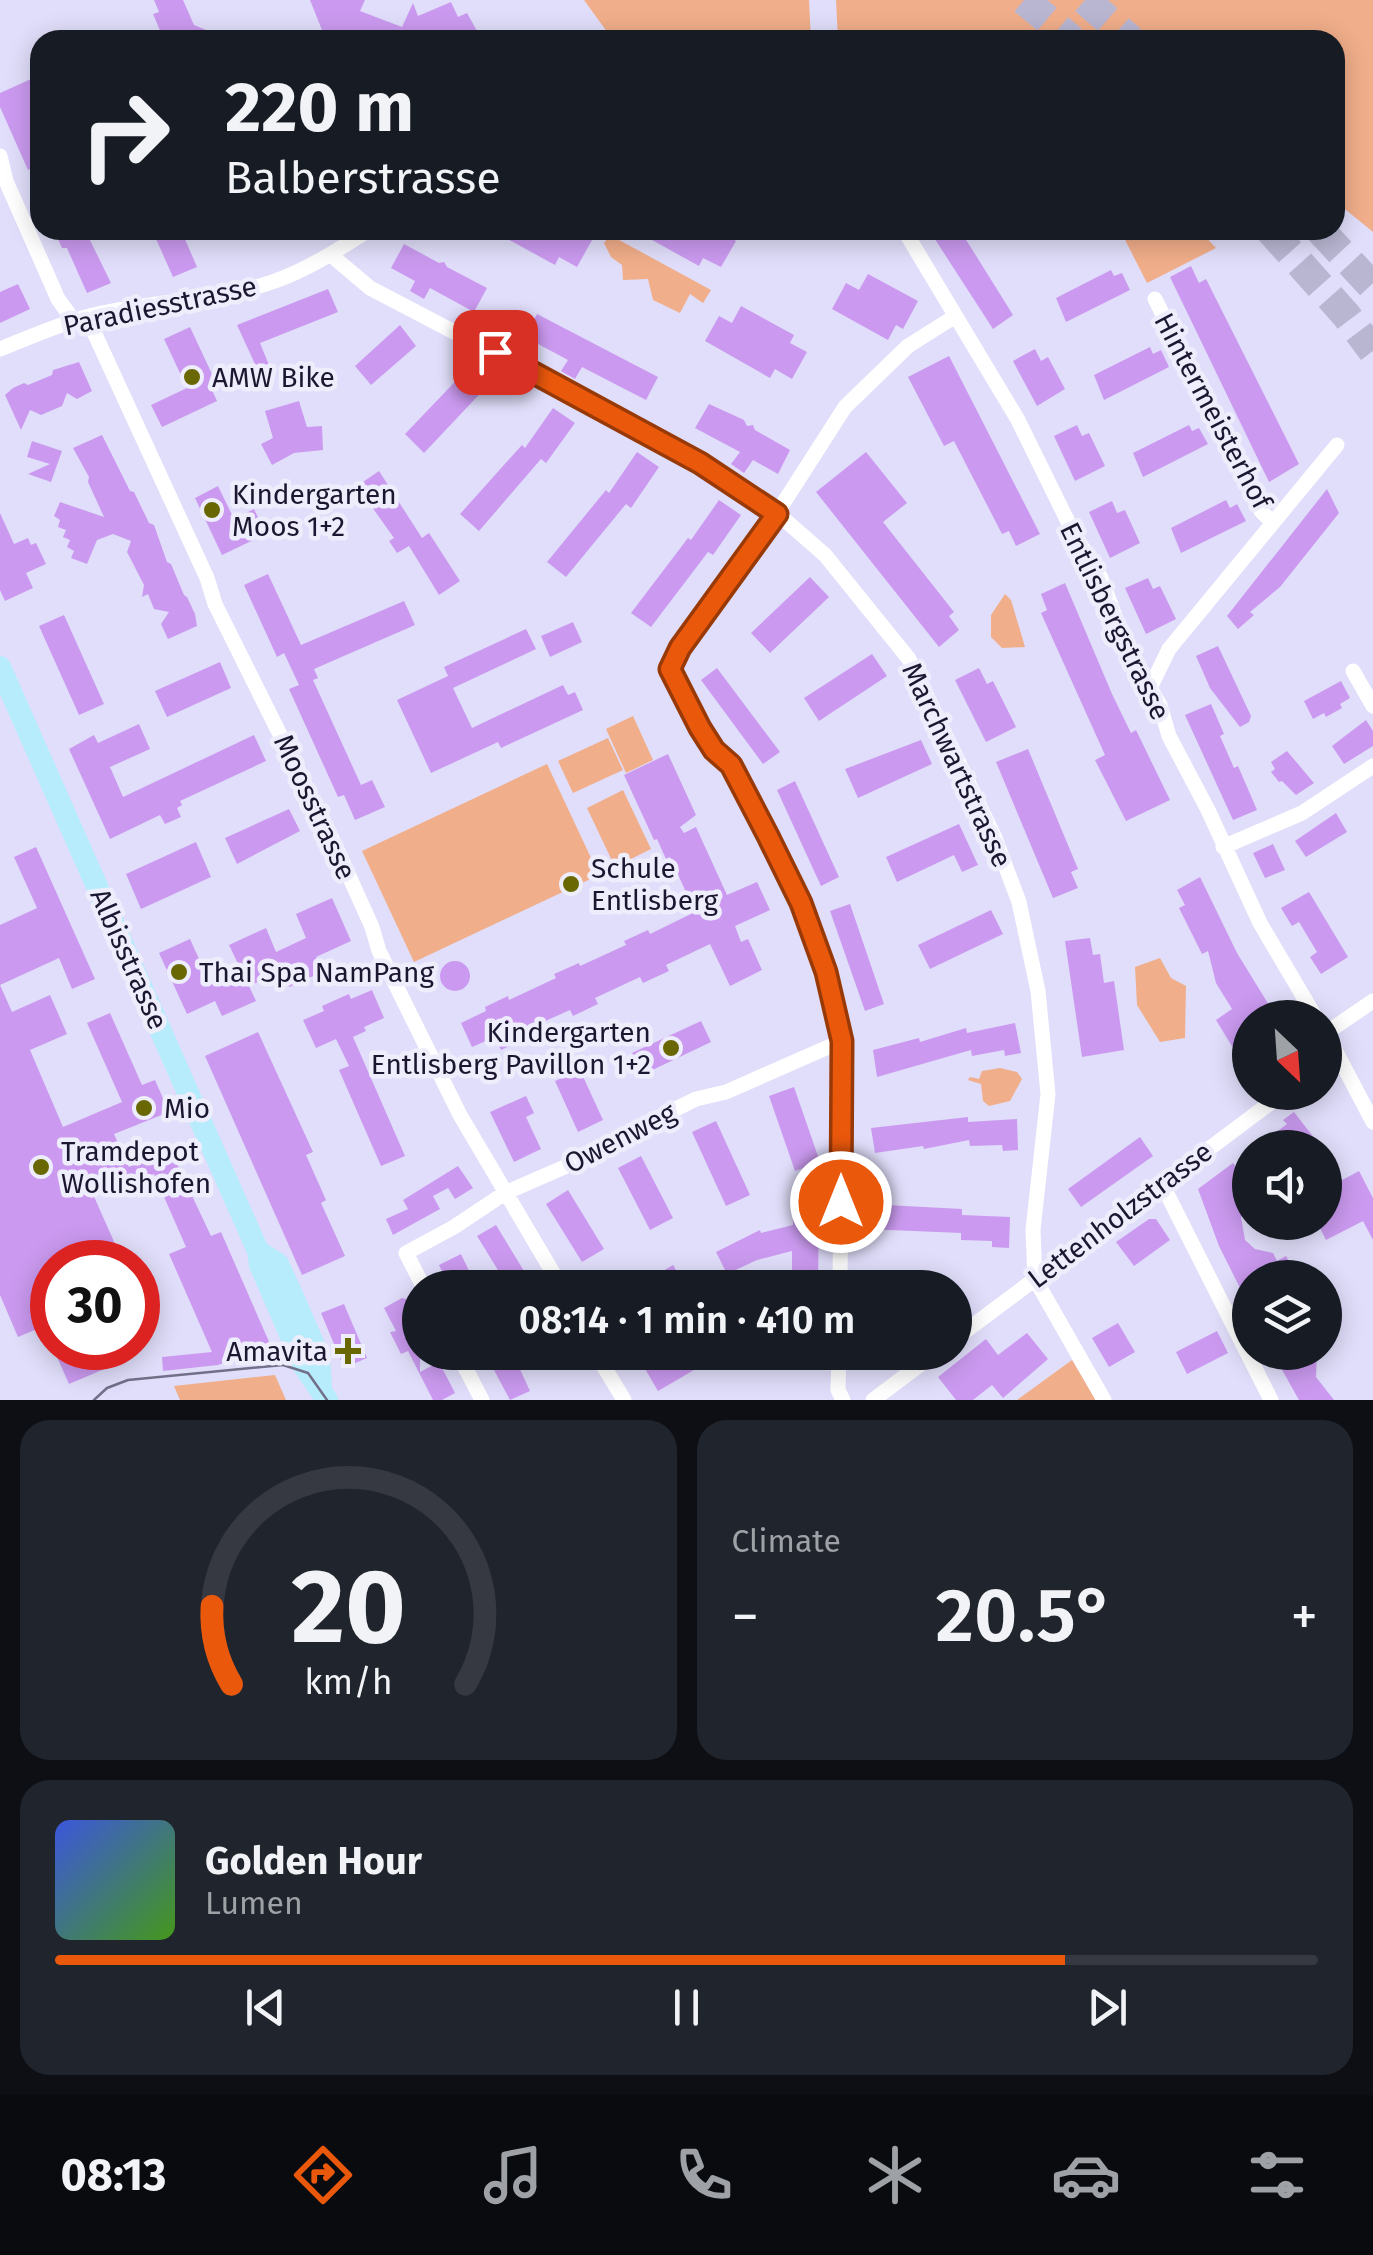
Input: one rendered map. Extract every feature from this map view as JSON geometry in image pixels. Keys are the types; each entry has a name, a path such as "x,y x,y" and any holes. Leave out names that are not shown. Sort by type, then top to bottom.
{"main road":[{"name":"Albisstrasse","path":"0,666 258,1250 260,1265 304,1366 324,1394"}],"street":[{"name":"Moosstrasse","path":"0,156 6,181 30,235"},
{"name":"Moosstrasse","path":"32,240 58,299 80,319 208,578 214,604 334,845 402,998 460,1115 551,1270"},
{"name":"Paradiesstrasse","path":"0,350 80,319 162,303 214,298 274,282 354,240"},
{"name":"Entlisbergstrasse","path":"911,240 1018,420 1074,534 1101,578 1138,676 1161,708 1180,761 1208,810 1260,923 1305,1000"},
{"name":"Marchwartstrasse","path":"331,254 370,288 700,463 777,514 824,555 908,659 995,838 1019,902 1038,990 1048,1094 1034,1216 1035,1279"},
{"name":"Hintermeisterhof","path":"1155,299 1262,510 1272,522"},
{"path":"840,1270 842,1041 826,972 801,903 731,765 714,750 700,728 670,669 680,648 777,514 845,406 908,346 954,317"},
{"path":"1150,688 1169,649 1337,444"},
{"path":"1353,671 1373,706"},
{"path":"1223,847 1302,813 1373,766"},
{"path":"1342,1033 1373,1001"},
{"name":"Owenweg","path":"415,1270 406,1253 505,1193 599,1152 621,1136 696,1100 726,1092 842,1041"},
{"path":"1342,1068 1373,1122"},
{"name":"Lettenholzstrasse","path":"972,1326 1263,1110"},
{"path":"1164,1186 1270,1400"},
{"path":"1035,1279 1104,1400"},
{"path":"467,1370 482,1400"},
{"path":"606,1370 624,1400"},
{"path":"839,1370 838,1390 843,1400"},
{"path":"873,1400 913,1370"}],"shaded area":[{"path":"584,0 809,0 810,30 606,30"},
{"path":"836,0 1373,0 1373,232 1345,209 1345,30 838,30"},
{"path":"619,240 711,290 703,303 690,294 680,313 653,300 648,279 623,280 622,265 611,257 604,243"},
{"path":"1125,240 1208,240 1216,248 1147,283"},
{"path":"1005,594 1011,600 1025,647 1002,648 991,637 991,615"},
{"path":"633,716 653,760 626,773 606,729"},
{"path":"608,738 623,770 573,793 558,761"},
{"path":"547,764 599,875 414,962 362,851"},
{"path":"623,790 651,849 615,867 587,808"},
{"path":"1160,958 1171,978 1186,986 1185,1038 1160,1042 1137,1005 1135,967"},
{"path":"1000,1068 1017,1072 1022,1079 1010,1101 989,1106 983,1101 981,1084 968,1080 979,1079 982,1071"},
{"path":"1072,1360 1096,1400 1017,1400"},
{"path":"275,1375 286,1400 180,1400 174,1386"}],"building":[{"path":"154,0 183,0 194,25 206,30 160,30 153,14 159,12"},
{"path":"310,0 365,0 360,11 402,27 413,3 418,16 451,2 458,17 467,13 476,30 322,30"},
{"path":"30,80 28,170 0,107 0,93"},
{"path":"58,240 90,240 111,283 87,293 67,248 62,248"},
{"path":"156,240 185,240 197,267 173,277"},
{"path":"509,240 592,240 577,267 559,257 555,265"},
{"path":"652,240 736,241 721,267 703,258 699,266"},
{"path":"935,240 966,240 1013,315 993,329"},
{"path":"404,244 487,288 474,312 430,288 424,299 410,291 415,281 391,268"},
{"path":"1191,266 1199,283 1206,279 1299,464 1269,482 1170,277"},
{"path":"1111,270 1114,276 1122,273 1130,290 1066,322 1056,298"},
{"path":"868,274 918,301 903,329 896,325 888,340 832,309 846,283 859,290"},
{"path":"18,284 30,309 0,323 0,292"},
{"path":"328,289 338,312 260,343 271,370 260,375 237,325"},
{"path":"741,306 794,335 790,343 807,352 792,379 775,369 770,378 705,341 719,316 732,323"},
{"path":"537,314 658,377 646,400 582,367 575,379 561,371 568,360 525,337"},
{"path":"400,325 416,346 371,385 355,366"},
{"path":"190,327 218,387 212,390 217,401 162,427 151,405 187,388 164,339"},
{"path":"1150,347 1153,354 1161,350 1169,367 1104,400 1094,375"},
{"path":"1035,349 1041,361 1048,357 1065,389 1037,406 1013,361"},
{"path":"949,356 1040,534 1016,546 1009,531 1002,534 954,441 944,446 908,377"},
{"path":"79,362 92,391 77,399 67,393 62,406 41,415 30,410 21,430 5,395 24,383 28,385 52,375 53,370"},
{"path":"471,365 491,382 424,453 405,434"},
{"path":"299,401 307,427 322,426 323,450 294,453 272,465 261,444 273,438 265,411"},
{"path":"709,404 744,420 747,426 753,425 755,430 790,450 778,474 753,460 744,473 731,464 740,452 695,428"},
{"path":"553,408 575,423 546,463 541,459 479,531 460,514 522,445 525,448"},
{"path":"1077,425 1082,436 1089,433 1105,466 1075,481 1054,436"},
{"path":"1189,425 1192,431 1199,428 1208,444 1143,477 1133,453"},
{"path":"102,435 130,491 154,525 167,562 195,614 197,626 168,639 161,624 169,612 154,609 148,594 142,597 144,585 127,552 131,541 113,534 97,540 87,564 71,558 74,551 67,547 70,540 63,537 66,530 58,527 60,520 54,516 60,502 104,517 73,448"},
{"path":"32,441 62,451 51,482 28,474 50,464 27,457"},
{"path":"637,452 659,467 631,508 626,504 566,577 547,562 606,490 609,493"},
{"path":"866,452 907,503 883,522 954,612 949,616 959,630 939,647 816,492"},
{"path":"379,471 422,538 429,533 460,581 439,595 409,546 397,553 389,541 394,538 357,486"},
{"path":"218,486 234,519 254,509 266,534 222,555 195,498"},
{"path":"1327,489 1339,513 1280,587 1250,612 1254,615 1238,629 1227,616"},
{"path":"719,500 741,515 713,555 708,552 651,627 631,613"},
{"path":"1226,500 1230,508 1237,504 1246,521 1181,553 1171,528"},
{"path":"1112,501 1117,513 1125,510 1140,543 1110,558 1089,512"},
{"path":"0,513 14,544 28,538 31,545 36,543 46,564 26,573 33,588 5,601 0,590"},
{"path":"268,574 301,645 404,601 415,625 314,669 318,678 313,680 361,785 372,780 385,807 355,820 344,795 338,797 289,689 299,685 284,653 277,657 244,585"},
{"path":"810,577 829,597 770,653 751,633"},
{"path":"1148,578 1153,589 1160,586 1176,619 1146,634 1125,588"},
{"path":"1065,583 1112,694 1131,733 1136,730 1170,800 1126,821 1095,760 1105,755 1041,613 1047,610 1041,594"},
{"path":"64,615 104,704 79,715 39,626"},
{"path":"573,622 582,642 550,657 541,636"},
{"path":"526,629 536,649 453,688 472,728 563,685 568,695 575,692 583,710 501,748 498,742 431,773 397,700 448,676 444,667"},
{"path":"1218,646 1251,716 1240,727 1210,688 1196,656"},
{"path":"872,654 887,676 819,721 804,698"},
{"path":"220,662 231,688 167,717 155,691"},
{"path":"717,668 780,752 763,764 701,680"},
{"path":"979,668 987,684 993,681 1016,727 986,742 955,680"},
{"path":"1341,681 1350,698 1340,704 1342,708 1313,719 1304,701"},
{"path":"1211,704 1224,734 1220,736 1257,810 1233,820 1185,715"},
{"path":"1366,720 1373,731 1373,746 1344,764 1332,746"},
{"path":"139,724 150,749 110,767 123,797 254,735 266,761 180,801 182,805 177,808 181,817 165,824 160,815 110,839 69,749 94,735 98,743"},
{"path":"921,740 932,764 858,798 845,769"},
{"path":"1028,749 1078,869 1071,872 1078,888 1053,898 996,762"},
{"path":"1287,751 1314,783 1296,795 1271,772 1275,769 1271,762"},
{"path":"668,754 696,815 680,827 684,833 696,827 727,895 757,882 770,910 735,926 741,942 748,939 762,970 730,986 710,944 666,965 669,971 643,983 640,977 595,998 598,1004 573,1016 570,1010 525,1030 529,1037 501,1050 495,1037 472,1047 461,1023 486,1011 485,1007 508,996 509,1000 556,978 554,974 579,963 580,966 626,945 624,941 648,930 650,934 695,912 670,857 666,859 657,839 654,840 624,775"},
{"path":"795,781 839,877 821,886 777,790"},
{"path":"289,809 300,831 237,864 225,838"},
{"path":"1336,813 1347,832 1306,857 1295,841"},
{"path":"959,824 978,865 962,872 954,855 897,882 886,857"},
{"path":"196,842 211,877 141,909 126,874"},
{"path":"1273,844 1285,870 1265,878 1253,853"},
{"path":"36,847 95,979 72,989 59,958 0,985 0,925 37,908 14,857"},
{"path":"1200,877 1237,953 1266,1000 1232,1000 1232,1009 1216,983 1208,951 1202,954 1179,908 1185,905 1177,890"},
{"path":"1309,892 1348,957 1321,974 1310,957 1317,952 1299,922 1292,926 1281,908"},
{"path":"332,898 351,941 316,957 322,972 289,987 282,971 249,986 256,1001 222,1016 215,1001 187,1014 159,953 190,939 209,981 240,968 229,945 266,928 276,952 306,938 296,914"},
{"path":"850,904 884,1004 865,1011 830,911"},
{"path":"991,910 1003,934 930,969 918,945"},
{"path":"1090,938 1093,955 1100,954 1104,983 1114,981 1124,1050 1082,1057 1065,941"},
{"path":"455,961 466,965 470,976 466,987 455,991 444,987 440,976 444,965"},
{"path":"0,985 12,1012 50,995 67,1034 30,1050 63,1127 122,1102 87,1023 110,1013 142,1085 155,1080 169,1112 114,1134 129,1167 170,1149 211,1236 221,1232 270,1344 218,1365 163,1371 162,1357 212,1352 169,1254 186,1247 154,1174 92,1192 113,1240 30,1240 30,1332 18,1337 0,1295"},
{"path":"372,990 384,1018 353,1037 405,1156 381,1166 339,1070 349,1066 336,1039 316,1048 303,1020 349,994 351,999"},
{"path":"1232,1009 1232,1046 1216,1020"},
{"name":"Kindergarten Entlisberg Pavillon 1+2","path":"701,1021 711,1042 642,1075 632,1053"},
{"path":"1015,1023 1021,1053 1005,1056 1004,1050 972,1056 971,1050 877,1077 873,1050 919,1038 920,1042 966,1028 967,1033"},
{"path":"258,1032 313,1152 306,1155 326,1200 321,1203 345,1256 302,1275 205,1056"},
{"path":"580,1070 603,1120 578,1132 555,1081"},
{"path":"794,1087 820,1162 795,1171 769,1096"},
{"path":"526,1096 534,1113 526,1117 541,1149 514,1162 490,1112"},
{"path":"1294,1112 1308,1130 1279,1130 1287,1124 1283,1120"},
{"path":"968,1117 968,1122 1017,1119 1018,1150 1003,1151 1002,1145 970,1146 969,1140 875,1153 871,1128"},
{"path":"716,1121 750,1195 726,1206 692,1132"},
{"path":"1140,1137 1153,1156 1081,1207 1068,1189"},
{"path":"641,1156 673,1218 650,1230 618,1168"},
{"path":"1232,1164 1232,1240 1245,1240 1255,1249 1273,1253 1276,1260 1232,1260 1232,1272 1198,1189"},
{"path":"458,1166 473,1188 455,1199 448,1188 433,1196 440,1209 393,1235 386,1219 408,1209 403,1200"},
{"path":"1359,1171 1373,1198 1373,1240 1363,1221 1342,1232 1342,1180"},
{"path":"568,1190 604,1249 582,1262 546,1204"},
{"path":"819,1202 818,1270 792,1270 792,1251 725,1270 716,1252 760,1230 761,1233 793,1225 793,1205"},
{"path":"867,1204 962,1209 962,1215 1010,1217 1009,1248 992,1247 992,1241 961,1240 961,1233 866,1229"},
{"path":"1149,1219 1156,1219 1170,1240 1134,1266 1116,1242"},
{"path":"496,1225 523,1270 498,1270 477,1236"},
{"path":"461,1254 469,1270 441,1270 439,1265"},
{"path":"402,1298 401,1354 390,1332 396,1331 384,1308"},
{"path":"344,1304 367,1358 344,1368 321,1313"},
{"path":"1118,1323 1135,1352 1109,1367 1092,1338"},
{"path":"1217,1331 1228,1353 1187,1374 1176,1352"},
{"path":"1027,1333 1048,1359 1003,1398 992,1385 973,1400 956,1400 938,1377 947,1370 972,1370 972,1350 986,1339 998,1355"},
{"path":"63,1370 102,1370 69,1384"},
{"path":"418,1370 443,1370 455,1393 433,1400"},
{"path":"494,1370 520,1370 530,1391 510,1400"},
{"path":"646,1370 694,1370 658,1391"},
{"path":"1282,1370 1316,1370 1316,1377 1334,1400 1299,1400"}],"tunnel":[{"path":"1024,0 1060,30"},
{"path":"1085,0 1120,30"},
{"path":"1279,240 1373,351"},
{"path":"1329,240 1373,287"}],"tram line":[{"path":"94,1400 107,1388 128,1380 283,1365 308,1373 327,1400"}],"place":[{"name":"AMW Bike","path":"192,377"},
{"name":"Kindergarten Moos 1+2","path":"212,510"},
{"name":"Schule Entlisberg","path":"571,884"},
{"name":"Thai Spa NamPang","path":"179,972"},
{"name":"Kindergarten Entlisberg Pavillon 1+2","path":"671,1048"},
{"name":"Mio","path":"144,1108"},
{"name":"Tramdepot Wollishofen","path":"41,1167"},
{"name":"Amavita","path":"348,1351"}],"route":[{"path":"495,352 700,463 777,514 680,648 670,669 700,728 714,750 731,765 768,836 801,903 826,972 842,1041 841,1202"}]}
